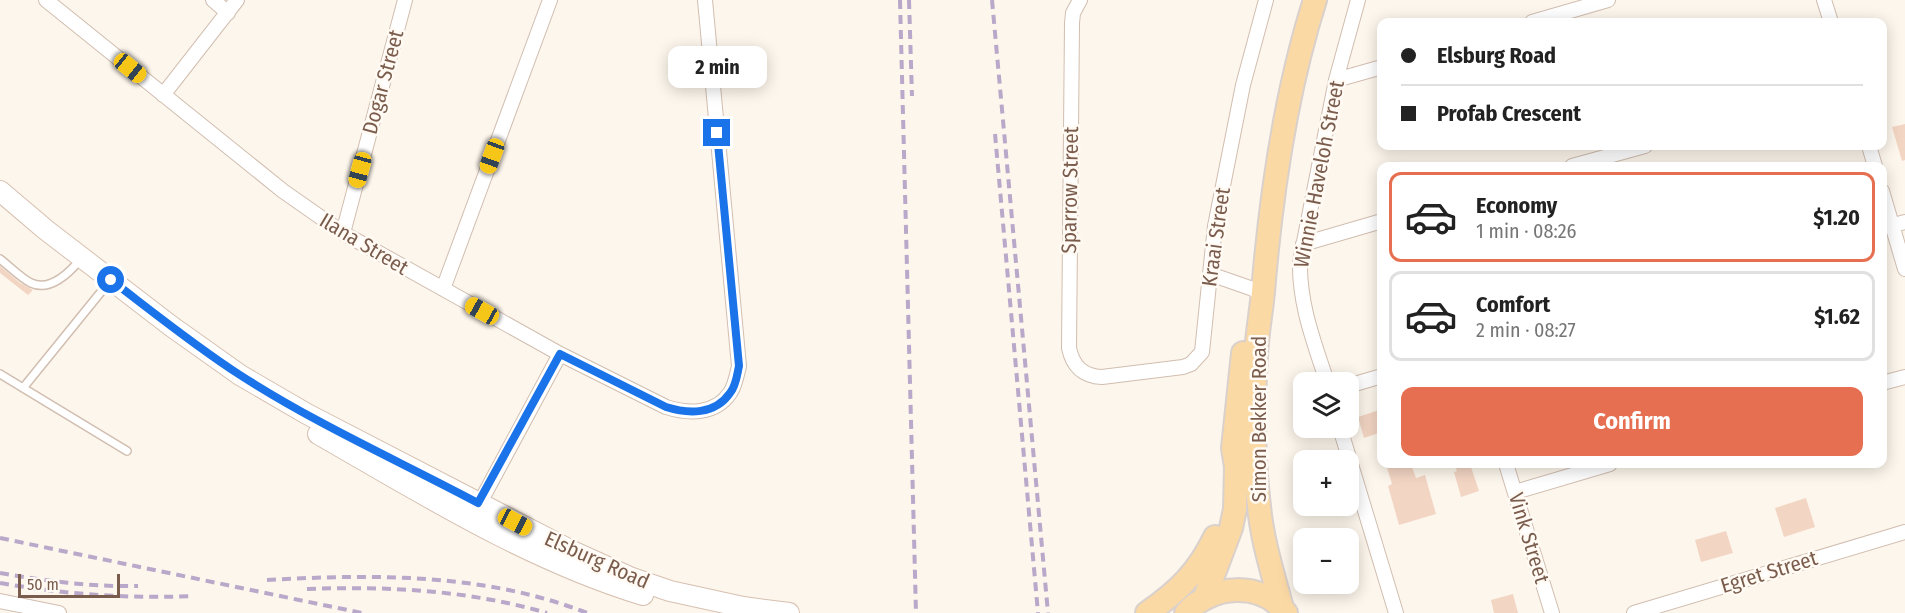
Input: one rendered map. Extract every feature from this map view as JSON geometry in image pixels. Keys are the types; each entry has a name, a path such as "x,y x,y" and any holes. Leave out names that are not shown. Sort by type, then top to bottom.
{"main road":[{"name":"Simon Bekker Road","path":"1195,605 1231,528 1235,509 1236,467 1233,448 1243,352 1258,292 1285,123 1315,0"},
{"name":"Elsburg Road","path":"0,190 78,262"},
{"name":"Elsburg Road","path":"0,208 78,262 165,338 234,384 321,436 475,511 632,578 680,594 743,607 789,613"},
{"name":"Simon Bekker Road","path":"1258,292 1255,463 1263,532 1284,610"},
{"path":"1147,613 1180,588 1203,560 1220,523 1233,448"},
{"name":"Elsburg Road","path":"475,511 558,564 630,592 709,613"},
{"path":"1161,613 1195,605 1224,590 1245,590 1265,596 1284,610"}],"street":[{"name":"Ilana Street","path":"46,0 291,196 343,233 560,354 666,407 695,413 721,402 730,393 739,366 705,0"},
{"path":"213,0 228,13"},
{"path":"163,95 237,0"},
{"name":"Dogar Street","path":"343,233 405,0"},
{"path":"443,289 550,0"},
{"name":"Kraai Street","path":"1083,373 1092,377 1102,377 1191,364 1202,352 1215,226 1243,85 1266,0"},
{"name":"Winnie Haveloh Street","path":"1324,372 1303,307 1299,284 1303,244 1336,80 1358,0"},
{"path":"1546,18 1608,0"},
{"path":"1824,0 1830,18"},
{"name":"Sparrow Street","path":"1079,2 1073,13 1072,23 1069,348 1076,366 1083,373"},
{"path":"1336,80 1377,68"},
{"path":"1587,162 1631,150"},
{"path":"1887,206 1905,269"},
{"path":"1303,244 1377,222"},
{"path":"1210,274 1258,292"},
{"path":"475,511 560,354"},
{"path":"1359,383 1377,377"},
{"path":"1887,382 1905,377"},
{"path":"1343,438 1396,613"},
{"name":"Vink Street","path":"1507,468 1552,613"},
{"path":"1515,492 1596,468"},
{"name":"Egret Street","path":"1634,613 1667,608 1905,532"},
{"path":"0,601 59,613"}],"lane":[{"path":"0,259 31,284 44,285 54,282 78,262"},
{"path":"23,388 107,285"},
{"path":"0,375 127,451"}],"building":[{"path":"1905,124 1905,160 1902,161 1892,127"},
{"path":"0,266 20,283 33,290 28,295 0,273"},
{"path":"1377,411 1377,434 1364,438 1359,417"},
{"path":"1387,468 1412,468 1416,478 1425,475 1436,514 1399,525 1388,486 1392,484"},
{"path":"1456,468 1471,468 1479,491 1461,497 1454,472 1457,471"},
{"path":"1806,498 1815,527 1784,537 1775,508"},
{"path":"1726,531 1733,553 1701,562 1695,540"},
{"path":"1513,594 1518,613 1494,613 1491,600"}],"railway":[{"path":"900,0 916,613"},
{"path":"909,0 912,96"},
{"path":"992,0 1048,613"},
{"path":"995,134 1038,613"},
{"path":"0,538 362,613"},
{"path":"0,573 69,583 138,586"},
{"path":"267,580 389,577 469,583 509,590 587,613"},
{"path":"0,583 96,595 192,596"},
{"path":"307,589 368,588 428,591 488,599 547,613"}],"route":[{"path":"111,280 240,375 307,414 478,503 560,354 666,407 682,412 695,413 708,409 721,402 730,393 739,366 717,133"}]}
